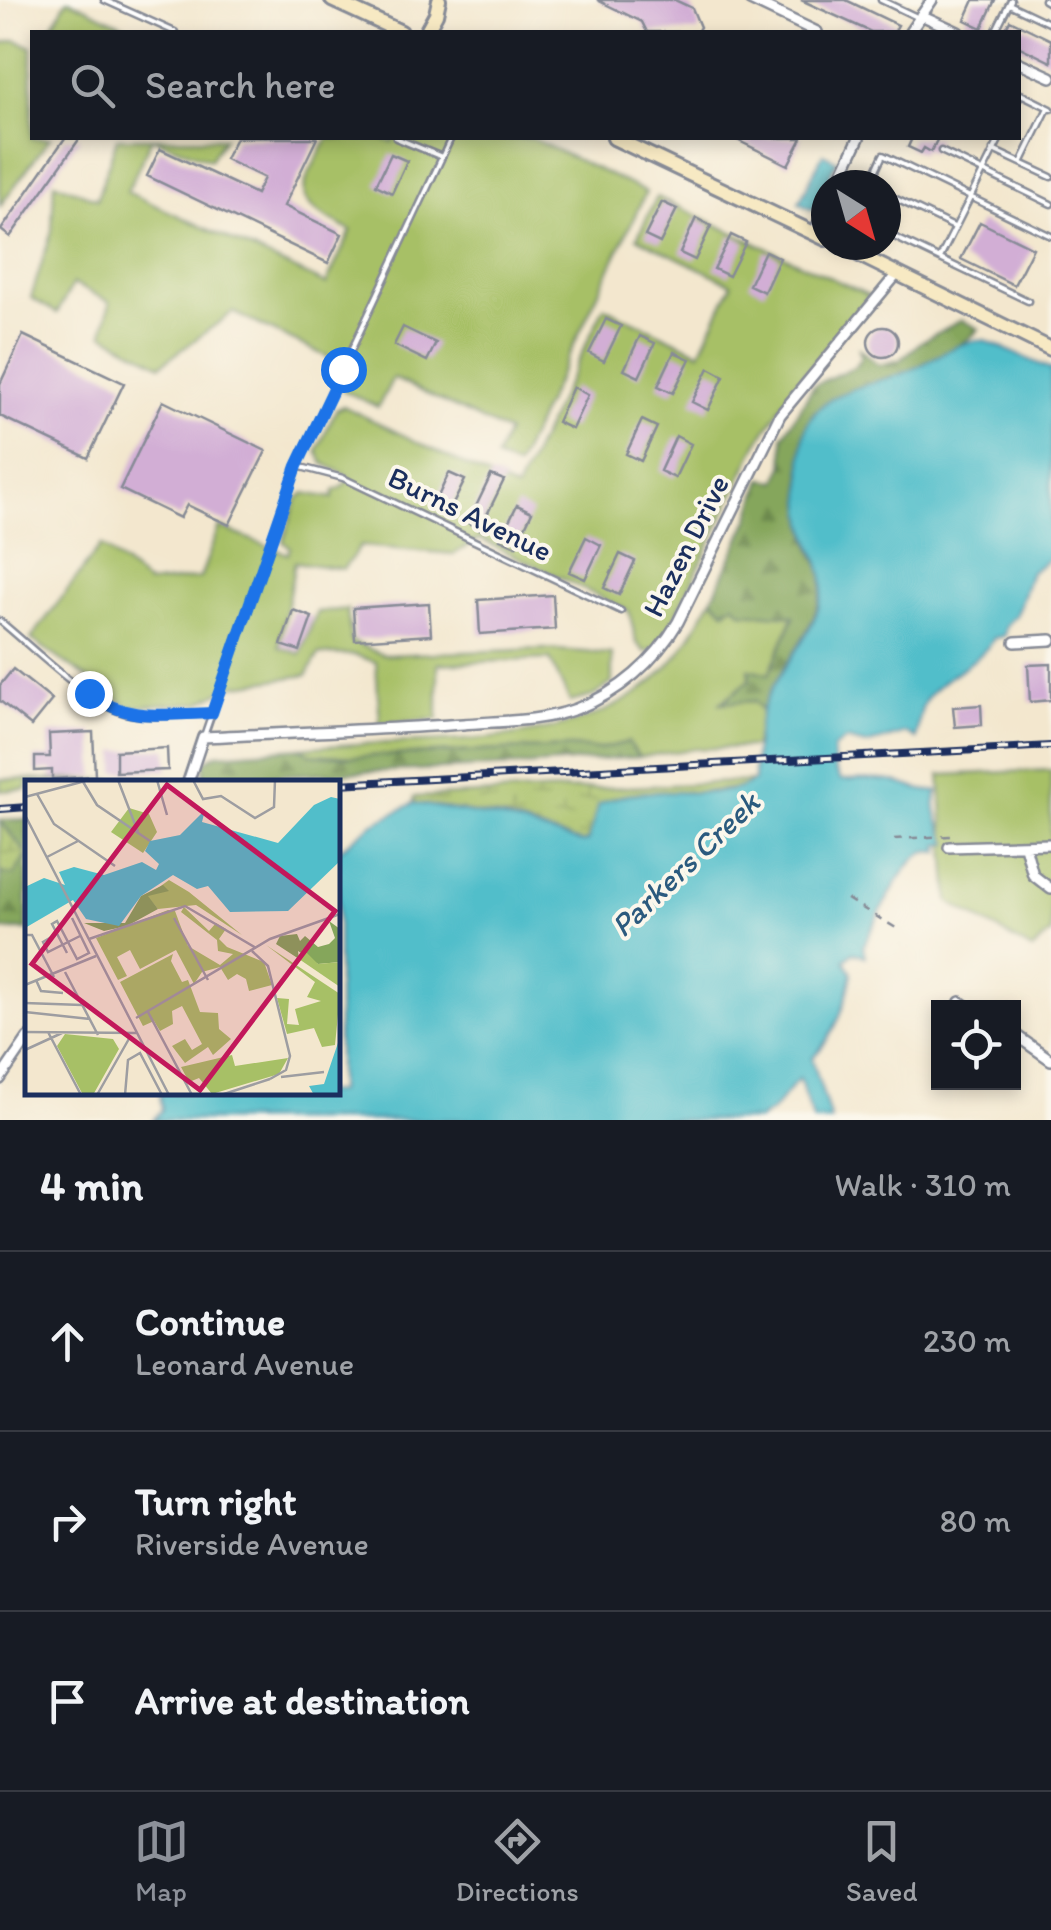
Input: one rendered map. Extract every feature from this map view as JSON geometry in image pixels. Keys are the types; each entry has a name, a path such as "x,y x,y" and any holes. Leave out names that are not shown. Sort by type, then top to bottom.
{"main road":[{"path":"332,0 397,30"},
{"path":"427,30 438,7"},
{"path":"618,140 811,232"},
{"path":"869,260 1051,349"}],"street":[{"path":"438,7 448,0"},
{"path":"750,0 813,30"},
{"path":"911,30 932,0"},
{"path":"920,17 953,30"},
{"path":"1021,63 1051,77"},
{"path":"843,170 858,140"},
{"name":"Hazen Drive","path":"204,737 534,719 578,708 614,689 658,652 678,622 780,415 897,274"},
{"path":"1015,642 1051,640"},
{"path":"189,780 204,737"},
{"path":"949,842 1051,844"},
{"path":"1025,846 1033,875 1051,889"},
{"path":"1021,1039 1051,1060"},
{"path":"0,1080 25,1042"}],"lane":[{"path":"104,0 172,30"},
{"path":"882,0 920,17"},
{"path":"1044,0 1051,4"},
{"path":"996,30 1010,2 1051,24"},
{"path":"1021,94 1050,108 1021,163"},
{"path":"401,140 442,157"},
{"path":"204,737 297,466 450,140"},
{"path":"940,258 999,140"},
{"path":"994,150 1049,176 1051,167"},
{"path":"941,151 1051,204"},
{"path":"875,170 882,156 1051,236"},
{"path":"901,201 956,227"},
{"path":"901,240 1028,301"},
{"name":"Burns Avenue","path":"297,466 343,478 621,611"},
{"path":"0,620 115,710 136,715 212,713"}],"path":[{"path":"894,839 949,842"},
{"path":"847,898 896,928"}],"green space":[{"path":"70,0 133,30 50,30"},
{"path":"16,40 30,46 30,140 49,140 0,206 0,44"},
{"path":"116,140 151,140 127,192 326,284 351,231 316,211 304,194 310,172 327,140 535,140 646,192 516,467 496,458 507,432 393,378 378,407 343,390 332,359 233,312 161,365 103,334 110,302 73,284 57,313 31,298 52,230 54,182 97,199"},
{"path":"157,140 223,140 210,160"},
{"path":"657,197 870,296 794,386 757,444 671,626 656,648 645,652 636,642 629,611 480,539 454,554 361,546 343,569 295,562 279,647 300,654 317,612 347,609 351,641 383,655 545,649 612,654 612,683 593,696 570,702 550,659 438,664 438,719 380,724 376,662 354,655 319,654 307,675 231,686 199,703 129,707 31,639 101,545 148,584 200,578 219,527 288,554 290,547 283,542 297,499 305,493 333,498 334,491 344,486 349,477 323,463 317,451 336,410 343,406 516,490 604,307 700,352 732,284 637,238"},
{"path":"962,320 979,329 948,353 814,412 804,442 802,479 808,535 823,574 821,596 763,712 755,701 721,703 750,680 749,669 769,674 794,616 742,612 734,604 725,611 712,599 750,517 762,479 777,481 784,465 783,436 814,385 854,367 861,358 859,349 879,365 900,360 922,341"},
{"path":"712,599 725,611 734,604 743,612 794,615 769,674 750,680 722,702 755,701 763,712 754,747 694,749 639,757 628,742 600,749 351,757 310,754 301,748 502,737 599,714 641,690 676,657"},
{"path":"628,742 639,757 521,766 204,778 204,762 217,754 301,748 310,754 351,757 600,749"},
{"path":"1051,770 1051,933 1032,950 949,902 940,775"},
{"path":"0,779 173,780 25,780 25,789 0,791"},
{"path":"754,781 742,788 704,792 582,843 504,818 414,803 414,797"},
{"path":"25,819 25,851 0,820"},
{"path":"0,822 25,852 25,857 14,875 0,873"},
{"path":"25,857 25,930 0,930 0,873 14,875"}],"water":[{"path":"823,154 837,161 832,170 815,170"},
{"path":"811,178 811,209 799,203"},
{"name":"Parkers Creek","path":"984,340 1051,369 1051,558 1031,572 1004,636 994,638 979,656 925,701 916,739 906,733 866,745 846,740 833,749 835,770 841,780 885,780 938,791 936,811 949,844 939,845 940,852 924,853 907,868 863,947 865,956 853,952 845,960 852,973 843,1008 828,1039 812,1058 831,1120 813,1120 799,1078 772,1111 758,1120 153,1120 162,1110 160,1095 340,1095 340,849 372,824 414,803 504,819 582,843 588,841 598,805 617,797 637,793 720,792 754,781 757,735 765,702 812,623 823,590 802,504 806,428 821,406 833,398 912,370 973,341"}],"building":[{"path":"597,0 675,0 692,8 700,27 646,30 642,22"},
{"path":"801,0 846,0 898,25 895,30 867,30"},
{"path":"974,0 995,0 982,28 965,20"},
{"path":"1010,20 1051,40 1051,62 1021,47 1021,30 1005,30"},
{"path":"64,140 79,140 10,237 1,230"},
{"path":"235,140 316,140 284,206 342,234 328,263 147,176 160,149 256,194 264,178 225,159"},
{"path":"737,140 801,140 788,165"},
{"path":"911,140 937,140 931,152 924,148 921,153 908,147"},
{"path":"391,154 407,161 392,193 376,185"},
{"path":"662,202 677,209 660,243 645,236"},
{"path":"696,218 711,226 695,260 680,253"},
{"path":"980,222 1033,248 1014,285 961,259"},
{"path":"731,235 746,242 729,276 714,269"},
{"path":"765,251 780,258 764,292 749,285"},
{"path":"606,319 621,326 604,361 589,353"},
{"path":"403,327 436,343 427,361 394,345"},
{"path":"883,327 894,331 898,342 894,353 883,357 872,353 868,342 872,331"},
{"path":"23,335 124,383 88,458 0,416 0,384"},
{"path":"640,336 655,343 639,377 624,370"},
{"path":"674,352 690,359 673,393 658,386"},
{"path":"709,368 724,376 708,410 692,402"},
{"path":"573,387 588,395 572,429 557,422"},
{"path":"163,401 266,451 229,525 187,505 180,518 120,489"},
{"path":"642,420 657,427 641,461 626,454"},
{"path":"676,436 691,444 675,478 660,471"},
{"path":"449,473 465,480 448,514 433,507"},
{"path":"491,475 504,480 480,529 468,523"},
{"path":"517,505 532,512 516,546 500,539"},
{"path":"586,537 601,545 585,579 569,572"},
{"path":"620,554 635,561 619,595 604,588"},
{"path":"553,595 555,629 480,634 478,600"},
{"path":"429,603 431,635 355,640 353,608"},
{"path":"293,610 312,617 300,651 281,645"},
{"path":"1051,664 1051,700 1030,702 1028,665"},
{"path":"13,669 52,700 31,726 0,701 0,685"},
{"path":"981,705 982,725 955,727 953,707"},
{"path":"93,732 95,776 52,779 52,770 35,771 35,757 50,757 49,734"},
{"path":"167,748 168,770 116,772 116,751"}],"railway":[{"path":"340,784 1051,746"},
{"path":"0,809 25,807"}],"route":[{"path":"89,693 108,706 136,715 212,713 297,466 343,369"}]}
